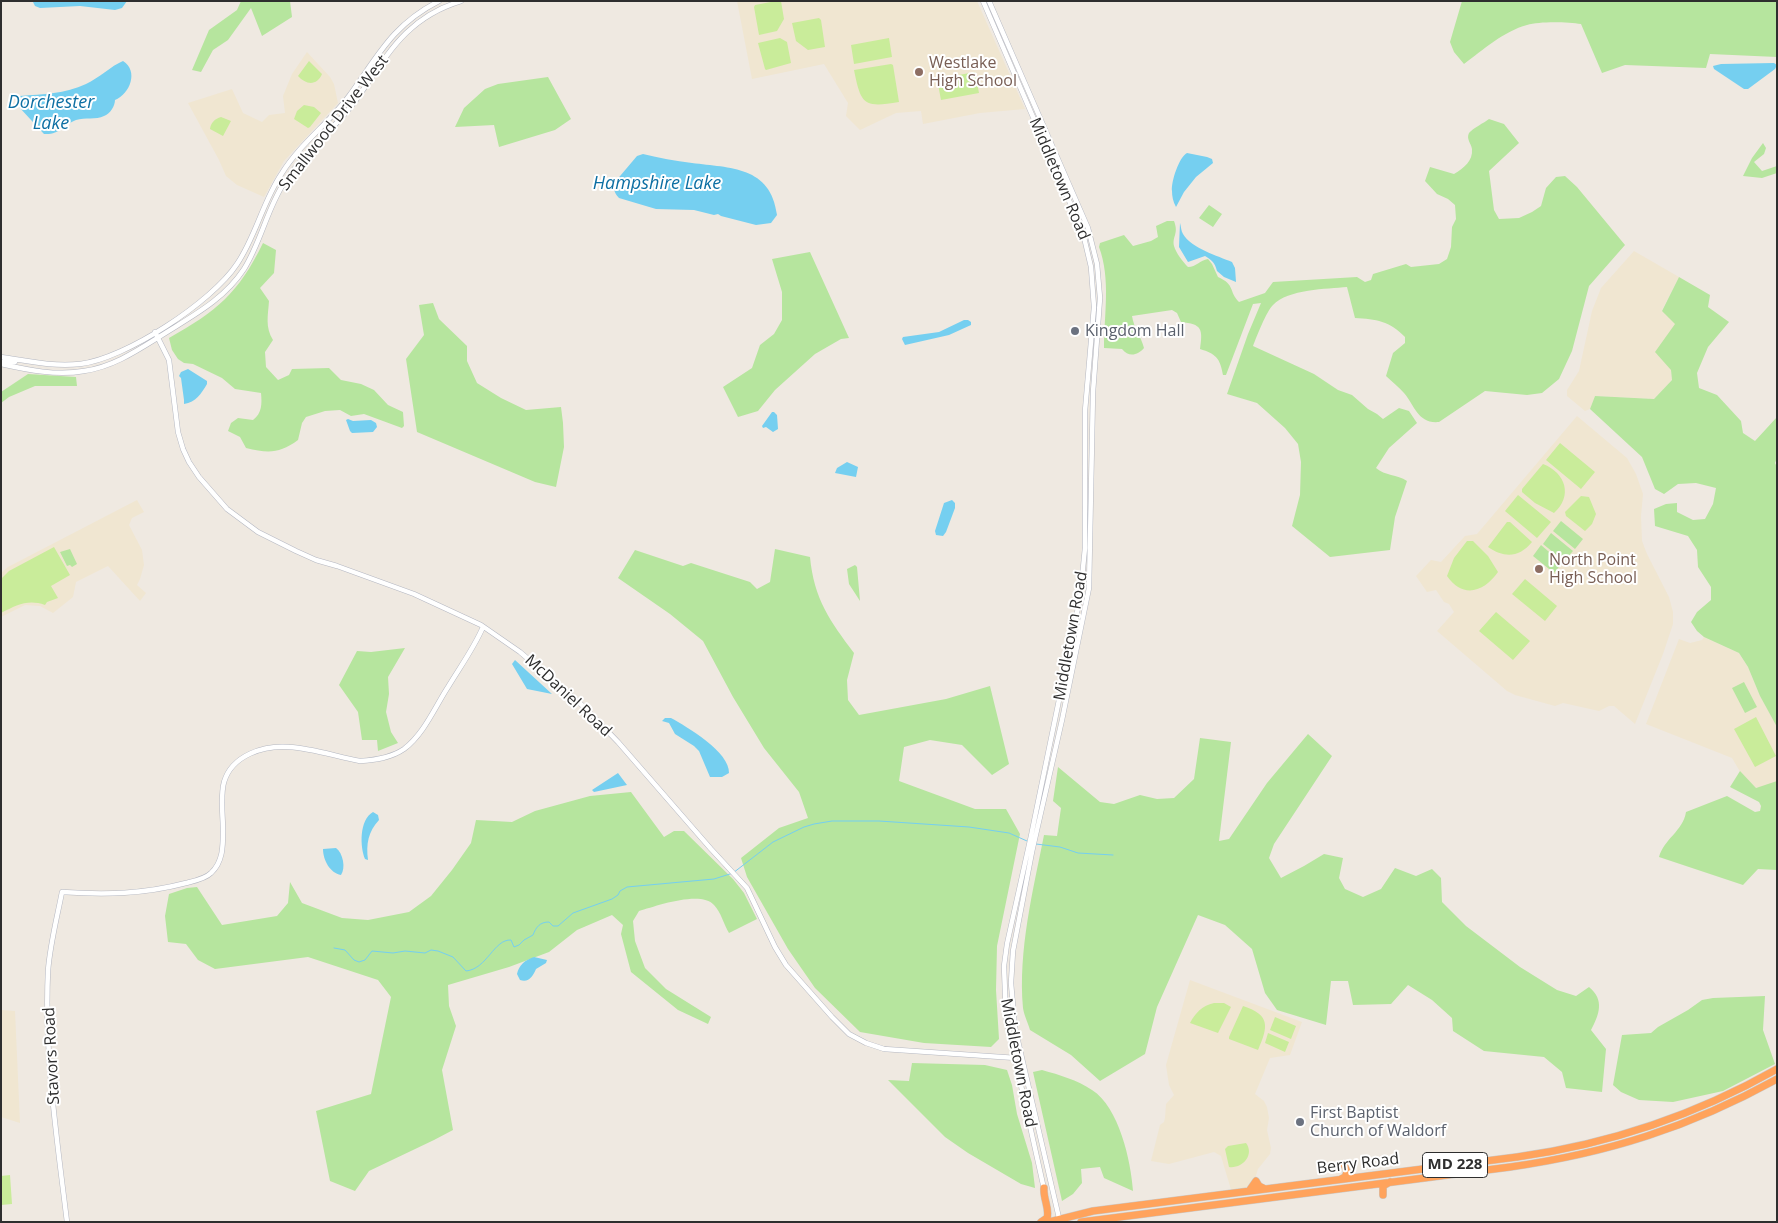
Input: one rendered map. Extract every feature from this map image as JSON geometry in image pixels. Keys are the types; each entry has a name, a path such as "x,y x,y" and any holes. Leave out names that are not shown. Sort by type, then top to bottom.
{"highway":[{"name":"Berry Road","path":"1055,1221 1093,1211 1554,1152 1610,1139 1693,1111 1777,1069"},
{"name":"Berry Road","path":"1081,1222 1567,1158 1655,1134 1694,1119 1777,1079"},
{"path":"1341,1180 1347,1172 1344,1164"},
{"path":"1374,1177 1405,1173 1407,1171"},
{"path":"1329,1190 1331,1188 1356,1184 1360,1182 1360,1177"},
{"path":"1383,1195 1383,1186 1390,1182"},
{"path":"1041,1222 1047,1218 1048,1214 1043,1193 1044,1188"},
{"path":"1155,1212 1156,1207 1159,1205 1199,1198"}],"main road":[{"name":"Smallwood Drive West","path":"1,357 56,365 80,364 100,359 132,345 198,304 224,281 243,254 270,194 286,167 345,102 392,36 414,16 439,1"},
{"name":"Smallwood Drive West","path":"1,363 48,372 82,372 116,362 144,347 218,299 240,274 253,252 288,177 345,114 399,39 412,26 431,14 460,1"},
{"name":"Middletown Road","path":"983,1 1083,233 1088,249 1094,288 1093,324 1085,411 1085,549 1081,594 1030,851 1013,951 1011,983 1012,1006 1055,1221"},
{"name":"Middletown Road","path":"989,1 1088,228 1097,264 1100,298 1093,392 1089,588 1062,720 1033,836"},
{"path":"1001,29 1000,32 1004,42 1003,48"},
{"name":"McDaniel Road","path":"155,332 169,360 178,432 183,449 199,477 227,509 258,532 316,560 400,590 405,590 483,627 520,652 583,706 618,742 739,879 750,892 775,946 791,972 850,1034 866,1043 884,1049 1022,1058"},
{"path":"1,363 7,361 39,366 56,365"},
{"name":"Stavors Road","path":"67,1222 51,1091 48,970 62,892 113,894 153,891 197,880 211,874 220,860 223,848 222,792 224,780 229,770 237,762 255,751 274,747 290,747 360,761 371,761 389,756 403,749 417,736 469,654 483,627"},
{"name":"Middletown Road","path":"1030,851 1007,944 1004,966 1006,1018 1044,1188 1055,1221"}],"shaded area":[{"name":"Westlake High School","path":"737,1 977,1 1025,109 980,113 923,124 921,111 896,113 860,130 846,116 848,103 824,64 752,79"},
{"path":"307,52 330,77 334,84 338,103 284,161 264,197 237,185 226,176 188,103 232,89 243,113 262,122 269,115 285,113 283,96 292,74"},
{"path":"1634,251 1679,277 1662,310 1676,324 1671,370 1672,380 1654,399 1595,396 1590,409 1585,411 1567,396 1567,390 1579,371 1592,311 1601,288"},
{"name":"North Point High School","path":"1577,416 1627,458 1636,474 1643,494 1641,516 1642,541 1669,597 1673,612 1673,624 1663,654 1635,724 1614,706 1609,706 1599,711 1563,703 1555,706 1507,691 1437,631 1454,612 1436,590 1427,592 1416,576 1431,560 1441,562 1465,536 1477,534"},
{"path":"137,500 144,512 132,518 129,525 142,550 144,565 137,585 146,593 140,601 108,566 76,582 73,597 53,613 40,606 25,605 1,617 1,573 8,567"},
{"path":"1704,637 1739,653 1748,667 1760,696 1777,726 1777,781 1775,783 1756,788 1742,775 1732,758 1646,724 1679,639 1690,643 1702,640"},
{"path":"1190,980 1302,1022 1290,1055 1270,1058 1255,1094 1264,1101 1267,1107 1270,1154 1258,1169 1252,1188 1232,1193 1221,1156 1214,1152 1169,1164 1151,1161 1160,1125 1164,1122 1166,1104 1174,1095 1169,1085 1166,1065"},
{"path":"1,1010 15,1011 20,1123 1,1117"}],"green space":[{"path":"241,1 290,1 292,17 262,36 251,8 228,40 213,50 201,72 192,70 209,30 237,10"},
{"path":"781,1 784,19 777,31 759,35 755,5"},
{"path":"1462,1 1777,1 1777,57 1710,54 1706,68 1625,65 1602,73 1581,24 1546,22 1527,25 1510,32 1464,64 1454,52 1450,42"},
{"path":"819,18 821,20 825,47 808,50 796,41 792,23"},
{"path":"780,38 787,42 791,63 766,70 758,43"},
{"path":"889,38 892,57 854,64 851,45"},
{"path":"309,61 322,74 317,81 311,83 304,81 298,76"},
{"path":"893,65 899,102 871,104 862,97 859,91 854,70"},
{"path":"975,72 979,93 941,100 937,79"},
{"path":"548,77 571,119 555,130 499,147 494,125 455,127 464,108 485,89 498,84"},
{"path":"304,105 314,107 321,113 308,128 294,119 297,111"},
{"path":"221,117 231,121 223,136 210,129 211,124"},
{"path":"1489,119 1504,124 1519,143 1489,171 1494,210 1499,219 1519,218 1532,212 1541,206 1546,188 1556,177 1565,176 1577,187 1625,245 1589,286 1572,351 1559,379 1542,393 1527,395 1485,391 1439,422 1432,422 1422,417 1404,393 1386,376 1393,353 1405,343 1405,337 1388,324 1370,319 1355,318 1347,287 1298,293 1280,300 1270,308 1253,346 1314,374 1338,390 1352,395 1383,419 1399,408 1409,411 1417,423 1389,448 1376,468 1407,481 1395,517 1390,550 1330,557 1292,526 1300,495 1301,462 1298,444 1285,428 1257,403 1227,394 1261,303 1253,304 1226,375 1223,375 1219,361 1214,355 1200,349 1200,329 1193,324 1181,322 1177,313 1172,310 1132,316 1144,348 1139,352 1128,354 1122,349 1104,348 1106,284 1103,259 1099,247 1100,243 1124,235 1133,246 1151,241 1158,237 1156,226 1167,221 1174,221 1176,232 1174,246 1182,260 1188,267 1208,259 1218,277 1230,286 1239,302 1265,293 1273,282 1357,277 1365,282 1371,280 1373,274 1406,264 1411,267 1439,264 1447,259 1451,247 1452,227 1456,219 1455,205 1437,194 1425,181 1430,167 1454,174 1464,167 1472,153 1468,137 1469,133"},
{"path":"1763,143 1766,148 1764,154 1754,162 1762,171 1777,166 1777,173 1762,178 1743,176 1752,158"},
{"path":"1209,205 1222,214 1213,227 1199,218"},
{"path":"263,243 276,250 274,273 260,288 269,301 268,326 273,340 265,352 266,367 278,380 289,375 292,369 329,368 341,380 361,384 374,390 388,405 403,412 404,426 402,428 364,414 351,416 340,410 325,411 306,417 302,423 298,440 285,448 273,451 246,448 240,437 228,431 231,423 238,418 253,420 256,417 261,408 261,393 235,389 222,378 193,364 184,363 178,359 172,350 169,338 200,319 225,300 245,276"},
{"path":"810,252 849,338 841,339 815,354 775,390 758,411 738,417 723,387 752,368 760,345 774,334 782,320 782,292 772,259"},
{"path":"1679,277 1710,295 1708,307 1729,322 1708,347 1697,373 1699,388 1717,395 1741,421 1743,433 1755,441 1777,417 1777,458 1775,463 1777,467 1777,727 1760,696 1748,667 1739,653 1704,637 1691,622 1697,612 1711,600 1711,587 1698,567 1697,550 1688,536 1655,526 1654,509 1666,504 1677,503 1677,512 1693,520 1705,519 1713,504 1716,488 1696,483 1678,484 1664,494 1655,489 1642,457 1590,409 1595,396 1654,399 1672,380 1671,370 1655,352 1675,324 1662,311"},
{"path":"433,303 439,319 467,346 467,361 477,383 501,398 526,410 561,407 564,447 556,487 535,482 417,432 406,359 424,335 419,305"},
{"path":"28,374 76,377 77,386 35,386 9,397 1,403 1,392"},
{"path":"1560,443 1595,472 1581,489 1546,460"},
{"path":"1543,464 1557,473 1562,479 1564,486 1564,499 1554,513 1535,503 1522,492 1522,489"},
{"path":"1518,495 1551,522 1537,538 1505,511"},
{"path":"1581,496 1589,497 1596,514 1592,524 1585,531 1566,516 1565,512"},
{"path":"1561,521 1583,539 1575,549 1553,531"},
{"path":"1507,522 1510,522 1532,542 1517,554 1500,553 1488,547"},
{"path":"1551,533 1573,551 1564,561 1543,544"},
{"path":"1467,541 1473,541 1488,556 1498,572 1486,584 1473,590 1460,588 1447,576 1454,558"},
{"path":"1541,545 1562,563 1554,573 1533,556"},
{"path":"54,547 70,575 51,586 58,598 47,602 45,605 28,603 17,605 1,613 1,579 9,571"},
{"path":"70,549 77,564 72,567 70,565 67,566 60,552"},
{"path":"775,549 810,557 815,585 824,609 854,653 847,680 848,700 859,715 946,699 990,686 1009,764 992,775 962,745 930,740 904,747 899,781 975,809 1006,809 1020,834 997,946 996,990 999,1039 991,1047 924,1043 860,1032 815,988 788,949 747,877 741,858 779,828 808,818 799,792 764,748 733,697 703,641 670,614 618,578 635,550 683,566 691,563 750,582 757,589 770,582"},
{"path":"855,565 857,567 860,601 849,584 847,569"},
{"path":"1525,579 1557,606 1545,621 1512,594"},
{"path":"1496,612 1530,641 1513,660 1479,631"},
{"path":"405,648 388,677 389,694 386,712 391,732 398,743 378,751 377,740 362,740 358,712 339,685 357,651 371,652"},
{"path":"1744,682 1757,707 1745,713 1732,688"},
{"path":"1756,717 1776,756 1755,767 1734,729"},
{"path":"1308,734 1332,756 1274,844 1269,858 1281,878 1324,854 1343,858 1339,878 1345,889 1363,897 1381,889 1395,868 1416,876 1432,869 1441,878 1442,902 1466,926 1520,967 1557,990 1576,996 1589,987 1594,992 1599,1002 1599,1008 1591,1030 1606,1049 1602,1092 1566,1088 1562,1072 1544,1057 1484,1051 1453,1031 1452,1018 1432,1000 1408,985 1391,1004 1353,1005 1348,981 1331,981 1326,1025 1277,1010 1265,993 1252,949 1225,925 1198,915 1157,1007 1145,1054 1100,1081 1071,1055 1030,1030 1023,1008 1022,986 1027,921 1044,835 1057,836 1061,808 1053,801 1058,767 1100,802 1114,804 1140,795 1157,799 1174,798 1194,779 1200,738 1231,742 1219,841 1229,839 1267,783"},
{"path":"1740,771 1756,788 1777,781 1777,870 1758,869 1743,885 1659,857 1665,845 1681,825 1686,812 1727,796 1755,812 1760,811 1761,806 1759,802 1730,787"},
{"path":"631,792 664,837 674,831 684,831 733,879 744,893 757,919 729,933 719,911 714,905 708,901 689,899 678,900 639,911 633,921 635,941 645,968 666,989 711,1017 708,1024 678,1010 631,972 621,934 623,925 612,915 577,930 549,952 509,967 448,985 449,1006 456,1026 442,1070 453,1130 369,1171 355,1191 330,1181 316,1111 371,1094 391,997 378,980 308,957 215,969 198,960 186,944 168,942 165,916 169,894 197,887 222,925 277,916 288,903 290,882 302,903 342,918 368,920 409,912 431,896 452,870 471,843 476,820 512,822 535,811 590,796"},
{"path":"1765,996 1763,1030 1775,1064 1723,1091 1673,1102 1639,1100 1621,1092 1613,1085 1622,1035 1651,1033 1702,1000"},
{"path":"1214,1003 1224,1003 1231,1007 1218,1033 1190,1023 1200,1010"},
{"path":"1243,1006 1259,1013 1265,1023 1264,1035 1258,1050 1229,1039"},
{"path":"1275,1017 1296,1026 1291,1039 1270,1030"},
{"path":"1268,1033 1289,1042 1285,1052 1265,1043"},
{"path":"912,1063 985,1065 1007,1070 1012,1085 1017,1114 1032,1163 1035,1188 1021,1184 968,1153 945,1137 888,1080 909,1081"},
{"path":"1042,1070 1086,1086 1101,1098 1110,1109 1126,1150 1133,1191 1104,1178 1100,1167 1081,1169 1082,1183 1073,1194 1062,1201 1033,1072"},
{"path":"1246,1143 1249,1152 1246,1160 1238,1166 1229,1167 1225,1149 1228,1146"},
{"path":"10,1175 12,1204 1,1205 1,1176"}],"water":[{"path":"127,1 122,8 115,10 80,6 40,8 35,6 33,2"},
{"name":"Dorchester Lake","path":"123,61 131,70 131,82 125,93 115,100 110,112 101,117 76,120 54,133 44,134 19,107 16,101 20,96 70,90 91,81"},
{"path":"1774,63 1777,65 1775,69 1748,89 1744,89 1714,69 1713,66 1721,64"},
{"path":"1187,153 1207,157 1212,159 1213,163 1196,177 1184,192 1176,207 1172,195 1173,182 1178,164"},
{"name":"Hampshire Lake","path":"643,154 746,172 757,178 767,187 773,199 777,215 771,223 756,225 718,214 714,215 694,210 656,209 619,198 614,190 615,182 637,156"},
{"path":"1180,223 1183,234 1192,243 1205,251 1232,262 1235,268 1236,282 1224,277 1217,271 1213,262 1205,256 1188,262 1179,247"},
{"path":"964,320 971,322 971,325 949,335 905,345 902,339 903,337 939,332"},
{"path":"188,369 207,381 207,384 195,399 184,404 181,378 179,376 181,372"},
{"path":"772,412 777,415 778,429 773,432 762,426"},
{"path":"346,420 353,421 371,420 376,423 377,427 373,432 352,433"},
{"path":"847,462 858,467 856,477 835,473 837,468"},
{"path":"952,500 955,503 955,508 946,532 943,536 936,535 935,531 944,503"},
{"path":"515,660 552,694 527,689 512,664"},
{"path":"665,718 671,718 706,741 723,757 729,773 722,777 710,777 699,751 675,734 669,723 662,721"},
{"path":"618,773 627,785 594,792 592,790"},
{"path":"373,812 378,815 379,820 372,829 369,839 367,849 368,860 365,859 363,854 362,834 365,821"},
{"path":"336,848 343,861 343,872 341,875 330,869 323,853 323,849"},
{"path":"534,957 547,960 546,963 536,969 528,980 520,980 517,974 519,968 525,961"}],"waterway":[{"path":"334,948 345,950 354,960 359,962 365,960 372,951 393,953 438,951 453,957 466,971 480,965 505,941 511,940 514,947 519,945 533,935 541,924 549,922 553,926 558,926 573,913 612,899 627,887 714,879 733,873 773,842 804,827 832,821 879,821 969,827 1009,833 1027,841"},
{"path":"1036,844 1060,847 1078,853 1113,855"}],"place":[{"name":"Westlake High School","path":"919,72"},
{"name":"Kingdom Hall","path":"1075,331"},
{"name":"North Point High School","path":"1539,569"},
{"name":"First Baptist Church of Waldorf","path":"1300,1122"}]}
